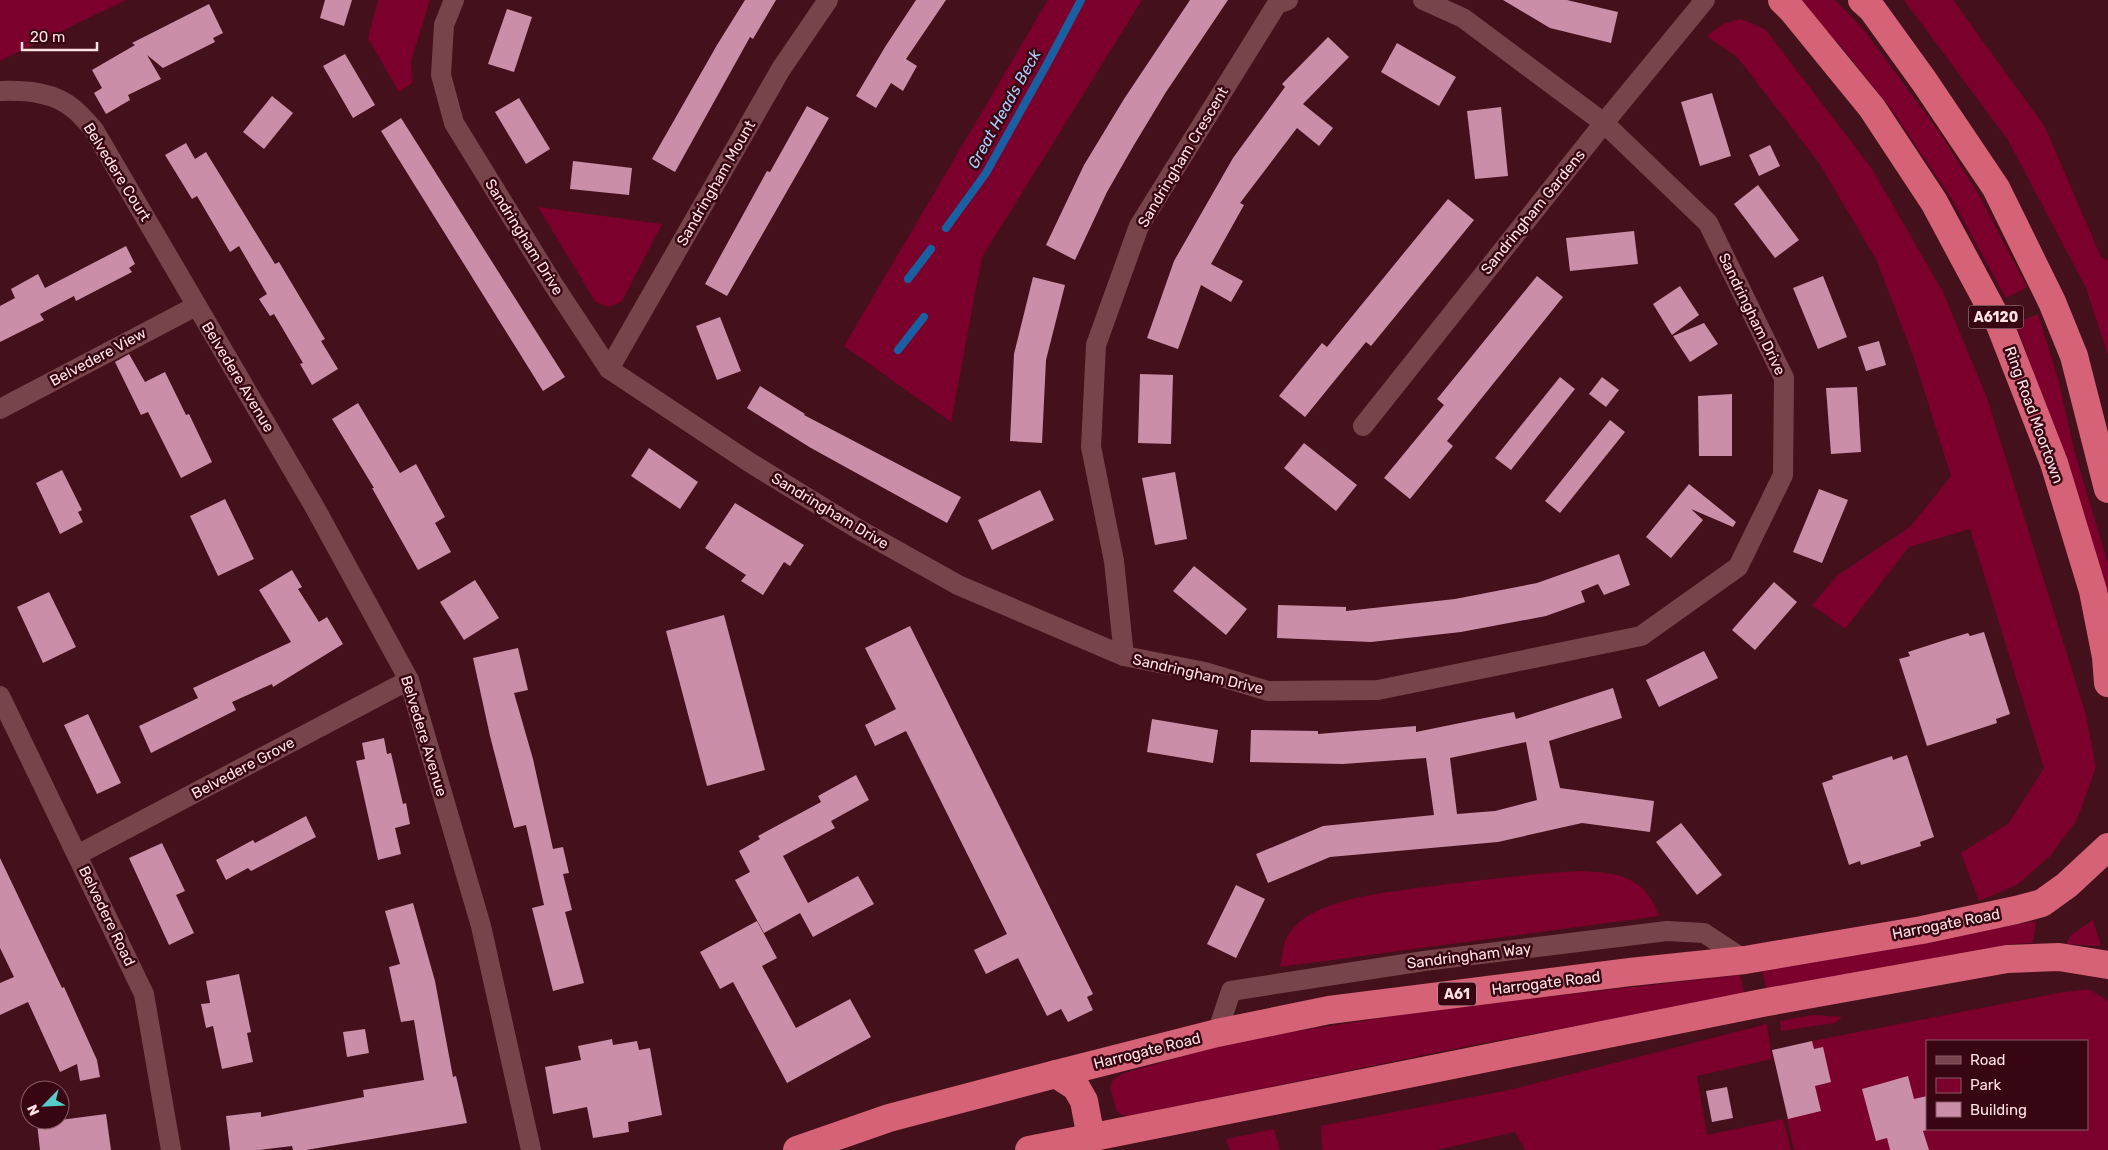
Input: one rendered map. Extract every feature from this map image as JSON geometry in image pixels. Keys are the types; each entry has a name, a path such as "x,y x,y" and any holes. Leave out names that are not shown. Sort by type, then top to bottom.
{"highway":[{"name":"Ring Road Moortown","path":"1782,0 1877,116 1934,202 2000,325 2054,462 2093,591 2106,657 2108,683"},
{"path":"1862,0 1872,9 1924,81 1996,188 2052,302 2074,356 2108,489"},
{"name":"Harrogate Road","path":"796,1150 838,1143 889,1118 1056,1074 1217,1033 1329,1010 1630,972 1745,960 1922,930 2042,903 2067,885 2108,847"},
{"path":"1028,1150 1752,1005 2007,959 2059,957 2108,964"},
{"path":"1056,1074 1076,1087 1084,1101 1091,1138"}],"street":[{"name":"Sandringham Drive","path":"454,0 444,26 441,75 454,123 553,284 609,369 749,462 858,529 958,585 1124,656 1205,672 1268,691 1378,690 1641,636 1738,567 1783,475 1784,378 1708,223 1604,123"},
{"name":"Sandringham Mount","path":"609,369 781,69 828,0"},
{"name":"Sandringham Crescent","path":"1124,656 1114,561 1092,447 1096,345 1139,226 1277,4 1288,0"},
{"path":"1423,0 1463,18 1604,123"},
{"name":"Sandringham Gardens","path":"1363,426 1604,123 1705,0"},
{"name":"Belvedere Court","path":"0,91 20,90 49,95 74,109 94,130 196,306"},
{"name":"Belvedere View","path":"0,409 196,306"},
{"name":"Belvedere Avenue","path":"196,306 314,506 409,680 481,926 531,1150"},
{"name":"Belvedere Grove","path":"77,855 409,680"},
{"name":"Belvedere Road","path":"0,696 144,994 171,1150"},
{"name":"Sandringham Way","path":"1217,1033 1231,991 1424,961 1667,931 1704,933 1745,960"}],"green space":[{"path":"0,0 126,0 0,61"},
{"path":"378,0 430,0 411,61 412,83 399,92 368,38"},
{"path":"1048,0 1142,0 982,257 951,422 844,346"},
{"path":"1795,0 1835,0 1864,30 1939,132 1979,195 2027,287 2006,298 1952,199 1892,110 1839,44"},
{"path":"1904,0 1953,0 2045,127 2101,257 2108,261 2108,355 2086,288 2008,140"},
{"path":"1740,19 1765,29 1872,169 1943,292 1987,398 2086,715 2096,767 2077,820 2050,856 2017,885 1979,901 1961,853 2009,823 2044,768 1970,529 1909,547 1845,629 1812,605 1838,575 1910,527 1951,476 1913,355 1876,259 1819,163 1738,58 1707,36 1723,24"},
{"path":"538,207 662,224 622,301 608,306 595,301"},
{"path":"2038,314 2059,382 2074,450 2108,564 2108,609 2082,510 2016,323"},
{"path":"1582,871 1608,873 1639,885 1647,893 1659,916 1280,967 1286,939 1296,925 1310,915 1347,900 1449,884"},
{"path":"2093,920 2101,946 2066,944 2071,935"},
{"path":"2036,921 2033,943 2012,944 1767,991 1762,971"},
{"path":"1740,975 1745,995 1468,1046 1129,1116 1122,1115 1116,1110 1110,1087 1113,1080 1124,1073 1241,1040 1438,1009"},
{"path":"2089,989 2108,1001 2108,1150 1794,1150 1787,1118 1821,1111 1815,1086 1823,1047 1814,1049 1812,1041 2064,992"},
{"path":"1813,1015 1842,1017 1835,1023 1781,1031 1780,1021"},
{"path":"1767,1024 1772,1059 1697,1076 1707,1135 1783,1119 1791,1150 1525,1150 1515,1132 1437,1150 1322,1150 1321,1126 1509,1090"},
{"path":"1274,1129 1280,1150 1230,1150 1226,1139"}],"building":[{"path":"325,0 352,0 344,26 320,18"},
{"path":"745,0 776,0 753,39 750,37 675,172 652,159"},
{"path":"916,0 946,0 906,59 917,66 903,91 891,83 876,108 856,96"},
{"path":"1190,0 1228,0 1166,92 1134,145 1107,192 1075,260 1046,245 1084,165 1124,99"},
{"path":"1503,0 1567,0 1618,12 1611,43 1550,28"},
{"path":"209,4 223,33 213,38 215,42 163,68 147,55 161,79 128,95 130,100 106,114 94,93 102,88 92,70 135,45 132,43"},
{"path":"507,9 532,17 514,72 488,64"},
{"path":"1328,37 1349,57 1303,104 1333,128 1319,146 1297,128 1240,203 1244,205 1211,264 1243,281 1231,302 1201,285 1178,349 1147,338 1174,261 1233,158 1285,87 1282,84"},
{"path":"1397,43 1456,77 1439,106 1381,72"},
{"path":"345,54 375,105 353,118 323,66"},
{"path":"1712,93 1731,156 1700,166 1681,102"},
{"path":"272,96 293,113 264,149 243,132"},
{"path":"519,98 550,149 526,164 495,112"},
{"path":"807,106 829,118 727,296 705,284 767,171 770,172"},
{"path":"1501,107 1508,176 1475,179 1467,111"},
{"path":"401,118 565,377 543,391 381,131"},
{"path":"186,143 195,159 206,152 275,264 279,262 325,339 321,341 338,369 312,385 300,364 303,363 274,314 270,316 259,299 267,294 239,246 230,252 197,196 192,199 165,155"},
{"path":"1770,145 1780,166 1759,176 1749,155"},
{"path":"573,161 632,168 629,195 570,189"},
{"path":"1758,185 1799,240 1775,258 1734,204"},
{"path":"1448,199 1474,220 1371,346 1366,342 1305,417 1279,396 1322,343 1327,347"},
{"path":"1634,231 1638,264 1570,271 1566,238"},
{"path":"126,246 135,264 129,268 132,272 76,301 74,296 40,314 44,320 0,342 0,306 15,298 11,289 38,274 45,288"},
{"path":"1537,276 1563,297 1447,441 1453,446 1410,499 1384,478 1444,405 1437,399"},
{"path":"1823,276 1847,337 1818,349 1793,288"},
{"path":"1033,277 1065,285 1046,360 1042,443 1010,441 1014,354"},
{"path":"1680,286 1699,315 1672,335 1653,304"},
{"path":"720,317 741,371 717,380 696,326"},
{"path":"1704,323 1718,344 1690,362 1673,336"},
{"path":"1879,341 1886,365 1866,371 1858,347"},
{"path":"129,354 145,382 165,372 186,415 189,414 212,462 181,478 148,412 141,415 115,362"},
{"path":"1140,374 1173,375 1171,444 1138,443"},
{"path":"1560,377 1575,389 1511,470 1495,458"},
{"path":"1602,377 1619,390 1606,407 1589,394"},
{"path":"760,386 804,415 961,497 947,523 811,448 747,408"},
{"path":"1857,387 1861,452 1831,454 1826,388"},
{"path":"1732,394 1732,456 1699,456 1698,396"},
{"path":"358,403 400,473 416,464 445,517 435,523 451,552 418,570 372,488 374,488 332,419"},
{"path":"1610,420 1625,432 1560,513 1545,501"},
{"path":"1304,443 1357,485 1336,511 1284,468"},
{"path":"649,448 698,482 680,509 631,476"},
{"path":"62,470 82,510 78,512 83,522 60,534 36,483"},
{"path":"1175,472 1187,539 1155,545 1142,478"},
{"path":"1689,484 1736,522 1733,527 1691,509 1703,520 1671,558 1646,537"},
{"path":"1819,489 1848,500 1822,563 1793,552"},
{"path":"1040,490 1054,520 992,550 978,520"},
{"path":"225,499 254,559 218,576 190,516"},
{"path":"735,503 804,545 790,566 784,562 763,595 741,581 746,575 705,548"},
{"path":"1619,554 1630,585 1604,595 1598,584 1581,591 1585,602 1546,616 1461,632 1371,642 1277,638 1278,605 1346,607 1346,611 1455,599 1537,583"},
{"path":"1194,566 1247,609 1226,635 1173,591"},
{"path":"292,570 302,587 298,589 319,622 327,617 343,644 273,687 272,684 232,702 236,710 151,753 139,726 198,698 193,688 291,642 259,590"},
{"path":"475,580 499,618 464,640 440,602"},
{"path":"1774,582 1797,602 1755,650 1732,630"},
{"path":"49,592 76,647 43,663 17,607"},
{"path":"724,615 765,770 707,786 666,631"},
{"path":"910,626 1093,994 1087,997 1093,1010 1068,1022 1061,1009 1047,1016 1018,958 986,974 974,950 1007,934 906,731 875,746 865,725 896,709 865,648"},
{"path":"1984,632 2010,714 1996,719 1997,723 1927,746 1899,659 1910,656 1908,652 1945,640 1968,633 1970,636"},
{"path":"518,648 528,690 514,693 533,759 553,849 563,847 569,873 563,874 572,910 565,912 584,983 553,991 532,908 544,905 526,825 514,828 490,736 473,658"},
{"path":"1704,651 1718,678 1659,707 1646,680"},
{"path":"1613,688 1622,718 1549,741 1560,788 1654,801 1650,832 1582,823 1498,842 1330,857 1268,883 1256,854 1323,826 1434,815 1426,758 1343,764 1250,762 1251,730 1318,731 1318,734 1416,726 1416,732 1514,712 1516,719","holes":["1526,742 1537,800 1495,811 1457,814 1450,758"]},
{"path":"88,714 121,783 97,794 64,725"},
{"path":"1152,719 1218,730 1213,763 1147,752"},
{"path":"384,738 387,754 391,753 403,804 406,803 410,824 395,828 401,854 378,860 356,761 365,759 362,743"},
{"path":"1907,755 1934,837 1920,842 1921,846 1861,865 1860,861 1849,865 1822,783 1833,779 1832,776 1892,756 1893,760"},
{"path":"856,775 869,800 831,821 835,828 783,856 808,903 858,876 874,904 813,937 800,913 764,933 735,880 750,872 739,851 760,839 758,836 821,802 818,796"},
{"path":"306,816 316,837 251,871 248,868 226,880 216,860 253,840 255,843"},
{"path":"1681,823 1722,875 1697,895 1656,842"},
{"path":"162,843 185,891 176,895 194,933 169,945 129,858"},
{"path":"0,858 62,988 64,987 97,1060 100,1077 80,1081 77,1064 60,1072 28,1002 0,1015 0,983 14,977 0,948"},
{"path":"1236,885 1265,899 1236,958 1207,944"},
{"path":"413,903 435,981 453,1077 456,1076 467,1123 306,1150 293,1150 292,1146 259,1150 230,1150 226,1116 261,1112 261,1117 364,1097 363,1090 424,1080 414,1020 401,1022 389,967 400,964 385,911"},
{"path":"757,921 777,958 762,966 796,1028 850,999 871,1037 787,1083 733,982 720,989 700,952"},
{"path":"239,974 251,1032 247,1033 253,1062 222,1069 213,1026 206,1028 201,1004 210,1003 206,981"},
{"path":"365,1029 369,1053 347,1057 343,1032"},
{"path":"612,1039 613,1045 637,1041 639,1050 650,1048 662,1115 628,1122 629,1132 593,1138 587,1107 553,1114 545,1067 581,1060 578,1046"},
{"path":"1812,1041 1814,1049 1823,1047 1831,1082 1815,1086 1821,1111 1788,1119 1772,1050"},
{"path":"1908,1076 1914,1099 1926,1096 1927,1130 1923,1131 1929,1150 1890,1150 1887,1138 1876,1141 1862,1089"},
{"path":"1727,1087 1733,1118 1712,1122 1706,1091"},
{"path":"106,1114 111,1150 40,1150 38,1130 70,1130 70,1119"}],"waterway":[{"name":"Great Heads Beck","path":"946,228 986,173 1081,0"},
{"name":"Great Heads Beck","path":"908,279 931,249"},
{"name":"Great Heads Beck","path":"898,350 924,317"}]}
